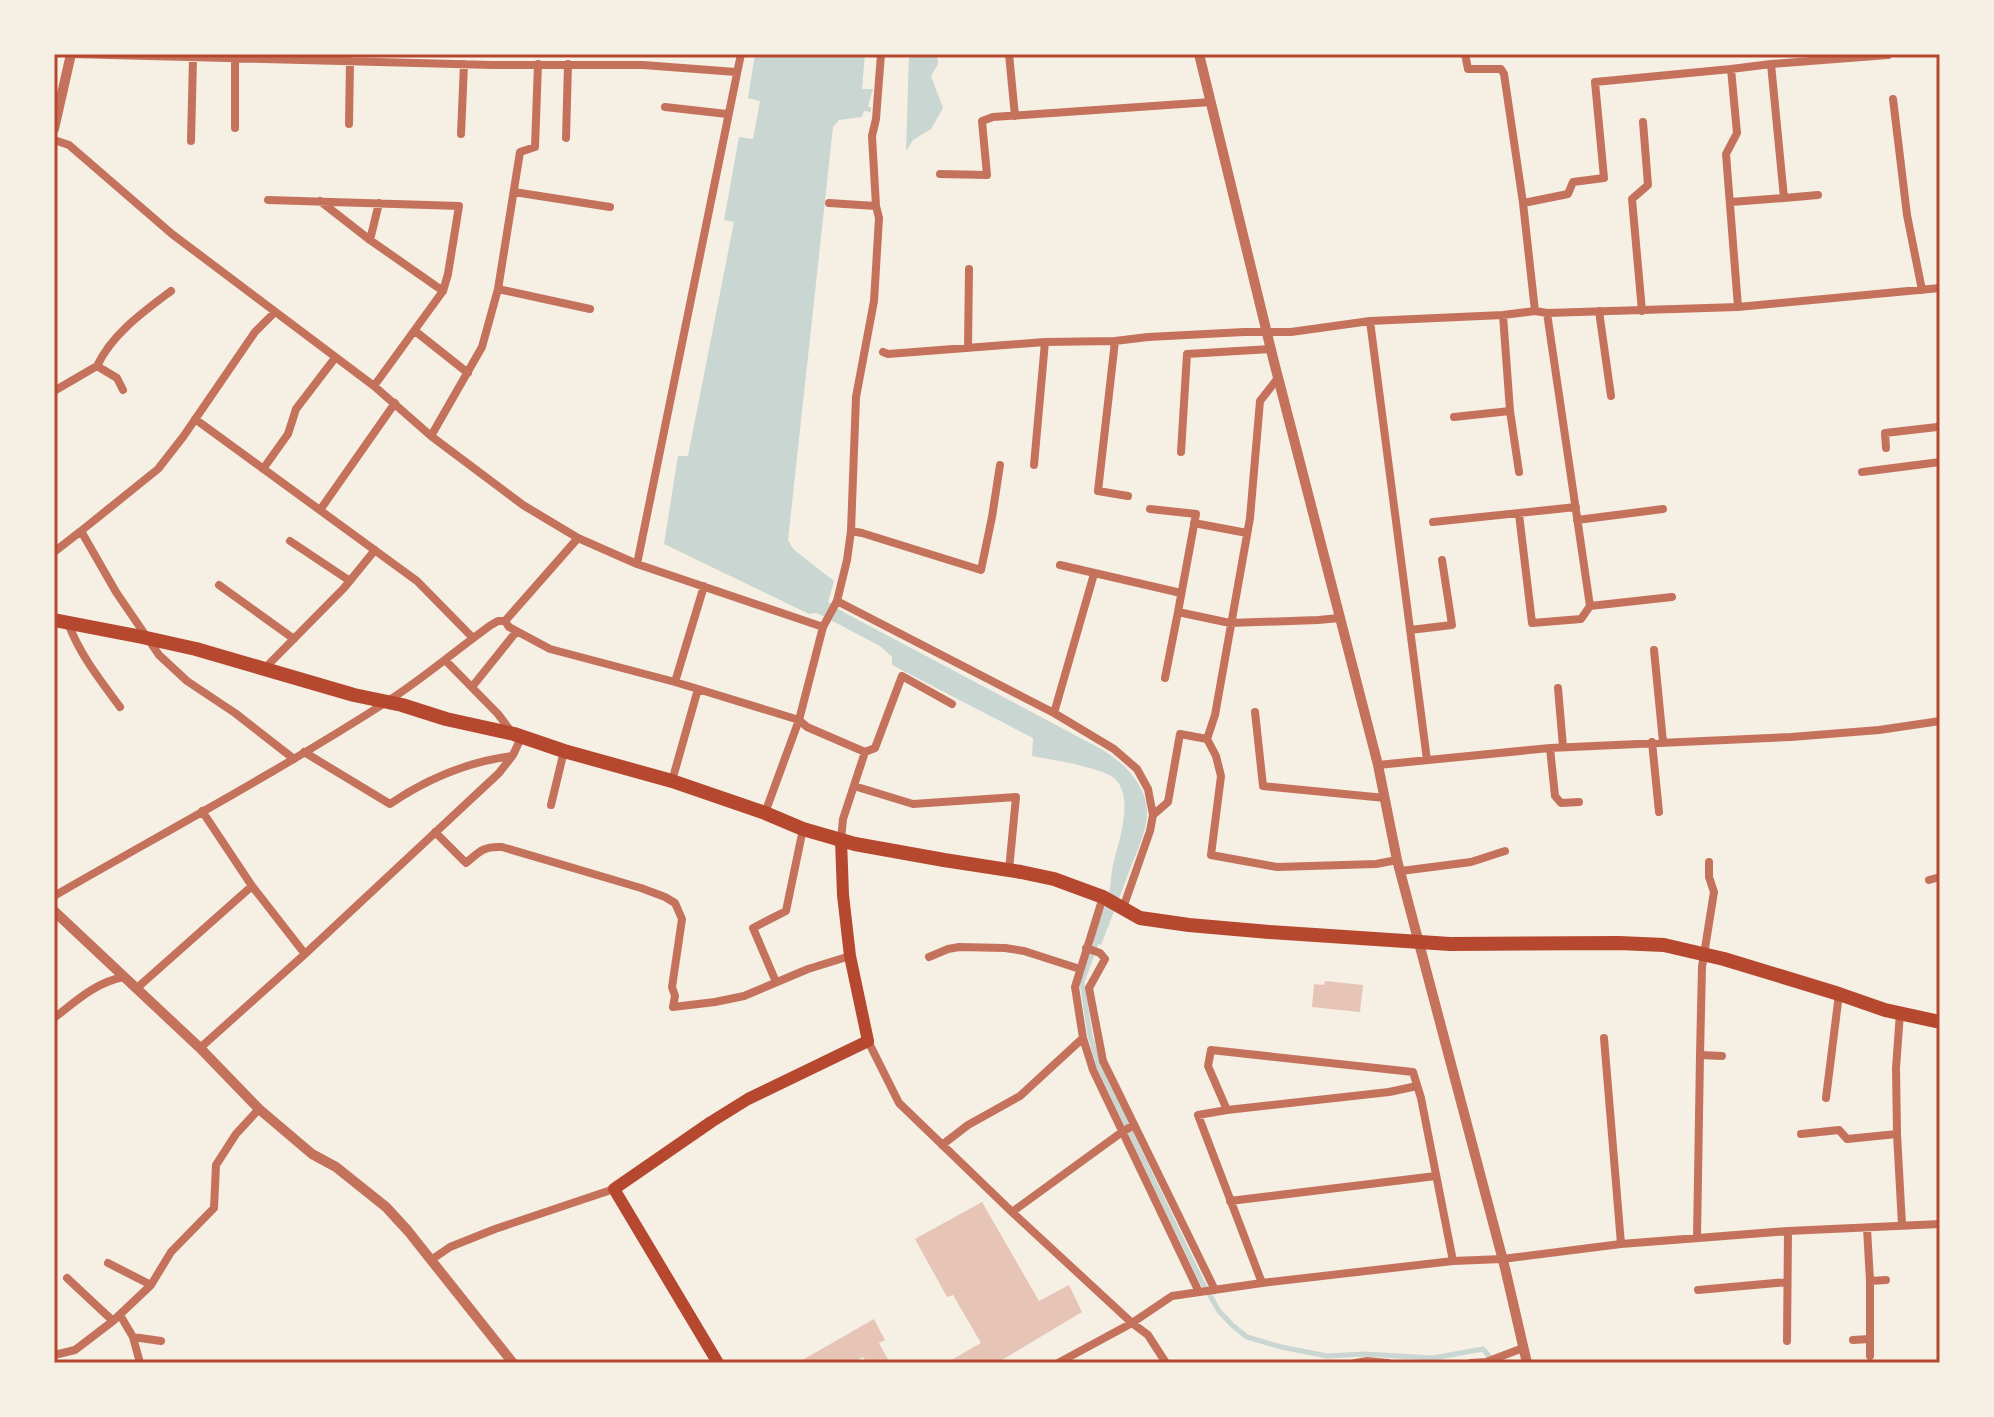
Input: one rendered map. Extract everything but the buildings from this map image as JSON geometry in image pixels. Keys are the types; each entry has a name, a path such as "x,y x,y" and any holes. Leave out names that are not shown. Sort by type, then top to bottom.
{"main road":[{"path":"61,621 196,649 354,695 517,736 672,781 841,840 1054,879 1103,897 1140,918 1189,925 1450,944 1664,945 1940,1022"},
{"path":"718,1363 614,1189 748,1099 868,1041 850,956 841,840"}],"street":[{"path":"54,129 71,54 493,65 643,65 736,72"},
{"path":"492,54 493,65"},
{"path":"643,54 643,65"},
{"path":"637,564 741,54"},
{"path":"765,813 799,720 825,624 836,602 847,560 856,397 874,301 879,218 872,136 881,54"},
{"path":"1009,54 1015,116"},
{"path":"1199,54 1278,378 1378,765 1399,865 1527,1363"},
{"path":"1465,54 1468,69 1501,69 1504,74 1535,311"},
{"path":"1523,203 1568,194 1573,182 1604,178 1595,82 1888,55"},
{"path":"191,141 193,58"},
{"path":"235,59 235,128"},
{"path":"349,124 350,61"},
{"path":"461,134 464,64"},
{"path":"431,436 482,347 498,289 520,152 535,147 538,64"},
{"path":"566,138 568,64"},
{"path":"1771,64 1784,198"},
{"path":"1731,69 1737,133 1726,154 1738,307"},
{"path":"1893,99 1907,215 1922,290"},
{"path":"940,174 987,175 982,121 993,117 1211,102"},
{"path":"665,107 727,114"},
{"path":"1642,311 1632,199 1648,185 1643,122"},
{"path":"54,140 69,145 172,234 374,386 431,436 523,505 578,538 637,564 825,624"},
{"path":"514,192 610,207"},
{"path":"1731,202 1818,195"},
{"path":"268,200 459,206 443,291 374,386"},
{"path":"320,201 443,291"},
{"path":"370,240 379,203"},
{"path":"829,203 876,206"},
{"path":"968,348 969,269"},
{"path":"883,352 1291,332 1370,321 1535,311 1738,307 1940,288"},
{"path":"498,289 590,309"},
{"path":"54,391 97,366 104,351 139,315 171,291"},
{"path":"1599,311 1611,396"},
{"path":"54,552 158,469 255,332 274,313"},
{"path":"1519,514 1532,623 1581,619 1590,606 1547,313"},
{"path":"1503,315 1510,411 1519,472"},
{"path":"1370,321 1427,760"},
{"path":"415,331 468,373"},
{"path":"1115,341 1098,491 1128,496"},
{"path":"1034,465 1045,342"},
{"path":"1181,452 1187,354 1271,349"},
{"path":"263,469 288,434 296,409 335,358"},
{"path":"97,366 117,378 123,390"},
{"path":"1278,378 1260,401 1247,533 1215,715 1207,739 1216,756 1221,776 1211,855 1277,867 1471,862 1505,851"},
{"path":"320,510 395,403"},
{"path":"1454,417 1510,411"},
{"path":"195,419 417,581 473,638"},
{"path":"1886,448 1885,433 1940,425"},
{"path":"1862,472 1940,462"},
{"path":"851,531 981,570 1000,465"},
{"path":"1433,522 1576,507"},
{"path":"1150,509 1196,514 1165,678"},
{"path":"1577,520 1663,509"},
{"path":"1194,523 1247,533"},
{"path":"81,531 116,592 159,655 187,681 235,713 294,759"},
{"path":"54,896 294,759 387,702 473,638 498,621 505,621 578,538"},
{"path":"290,541 350,581"},
{"path":"264,669 350,581 375,550"},
{"path":"1410,630 1452,625 1442,560"},
{"path":"1060,565 1181,593"},
{"path":"1054,713 1094,574"},
{"path":"219,585 294,639"},
{"path":"675,682 704,586"},
{"path":"1590,606 1672,597"},
{"path":"836,602 1054,713 1114,749 1137,769 1148,789 1153,815 1123,908"},
{"path":"1178,612 1230,623 1340,618"},
{"path":"61,621 120,707"},
{"path":"505,621 516,632 550,649 675,682 799,720 807,727 865,752 875,748 902,676 952,704"},
{"path":"472,687 516,632"},
{"path":"1654,650 1663,742"},
{"path":"200,1048 499,773 513,755 517,736 446,661"},
{"path":"1558,688 1563,747"},
{"path":"672,781 698,689"},
{"path":"1255,712 1263,786 1385,798"},
{"path":"1378,765 1563,747 1791,737 1879,730 1940,721"},
{"path":"1153,815 1168,802 1180,734 1207,739"},
{"path":"1652,742 1659,812"},
{"path":"1550,748 1555,796 1561,803 1579,802"},
{"path":"551,805 564,751"},
{"path":"304,752 390,804 419,784 452,770 513,755"},
{"path":"841,840 843,819 865,752"},
{"path":"854,786 913,804 1016,797 1009,870"},
{"path":"202,811 252,886 305,954"},
{"path":"776,982 753,928 786,911 803,829"},
{"path":"435,832 466,863 481,850 490,846 502,847 641,888 675,903 682,919 672,987 675,996 673,1007 744,996 850,956"},
{"path":"1697,1238 1704,955 1714,892 1709,877 1709,862"},
{"path":"1929,880 1940,877"},
{"path":"137,988 252,886"},
{"path":"1103,897 1075,987 1083,1038 1093,1070 1199,1292"},
{"path":"54,911 200,1048 259,1109 312,1154 336,1167 386,1207 513,1363"},
{"path":"929,957 959,947 1005,948 1080,969"},
{"path":"1076,996 1089,988 1105,959 1100,953 1086,948"},
{"path":"54,1018 87,992 112,979 124,977"},
{"path":"1089,988 1103,1061 1215,1290"},
{"path":"1826,1098 1839,994"},
{"path":"1900,1013 1896,1068 1902,1225"},
{"path":"942,1145 968,1125 1020,1096 1083,1038"},
{"path":"1604,1038 1621,1244"},
{"path":"868,1041 899,1103 1012,1212 1148,1335 1166,1363"},
{"path":"1227,1110 1208,1066 1211,1050 1413,1072 1421,1098 1453,1261"},
{"path":"1700,1055 1722,1056"},
{"path":"1262,1283 1198,1115 1376,1094 1417,1086"},
{"path":"54,1355 75,1350 117,1318 151,1285 171,1252 214,1208 216,1165 236,1134 259,1109"},
{"path":"1012,1212 1134,1125"},
{"path":"1801,1134 1839,1130 1847,1139 1897,1134"},
{"path":"1230,1201 1436,1176"},
{"path":"431,1260 450,1247 495,1229 614,1189"},
{"path":"1058,1363 1132,1323 1172,1296 1262,1283 1621,1244 1788,1231 1940,1224"},
{"path":"1867,1228 1870,1356"},
{"path":"1787,1341 1788,1231"},
{"path":"108,1263 151,1285"},
{"path":"67,1278 117,1318 133,1337 140,1363"},
{"path":"1870,1281 1886,1280"},
{"path":"1698,1290 1787,1282"},
{"path":"133,1337 161,1341"},
{"path":"1853,1340 1870,1339"},
{"path":"1471,1363 1486,1362 1523,1348"},
{"path":"1355,1363 1388,1363"}],"shaded area":[{"path":"755,54 865,54 862,89 873,89 868,106 871,112 864,111 862,117 839,120 833,127 788,540 793,549 834,581 828,602 1103,750 1134,777 1144,795 1146,822 1101,945 1092,941 1110,888 1124,820 1123,794 1111,776 1084,766 1032,756 1033,738 892,665 892,657 880,646 821,615 809,614 664,544 678,456 688,456 734,222 724,220 739,137 753,139 760,101 748,98"},
{"path":"909,54 937,54 938,64 931,76 943,108 931,129 913,140 906,151"}],"waterway":[{"path":"1098,938 1082,982 1090,1035 1099,1067 1201,1280 1219,1311 1232,1325 1247,1337 1327,1356 1365,1354 1433,1358 1483,1349 1495,1363"}]}
